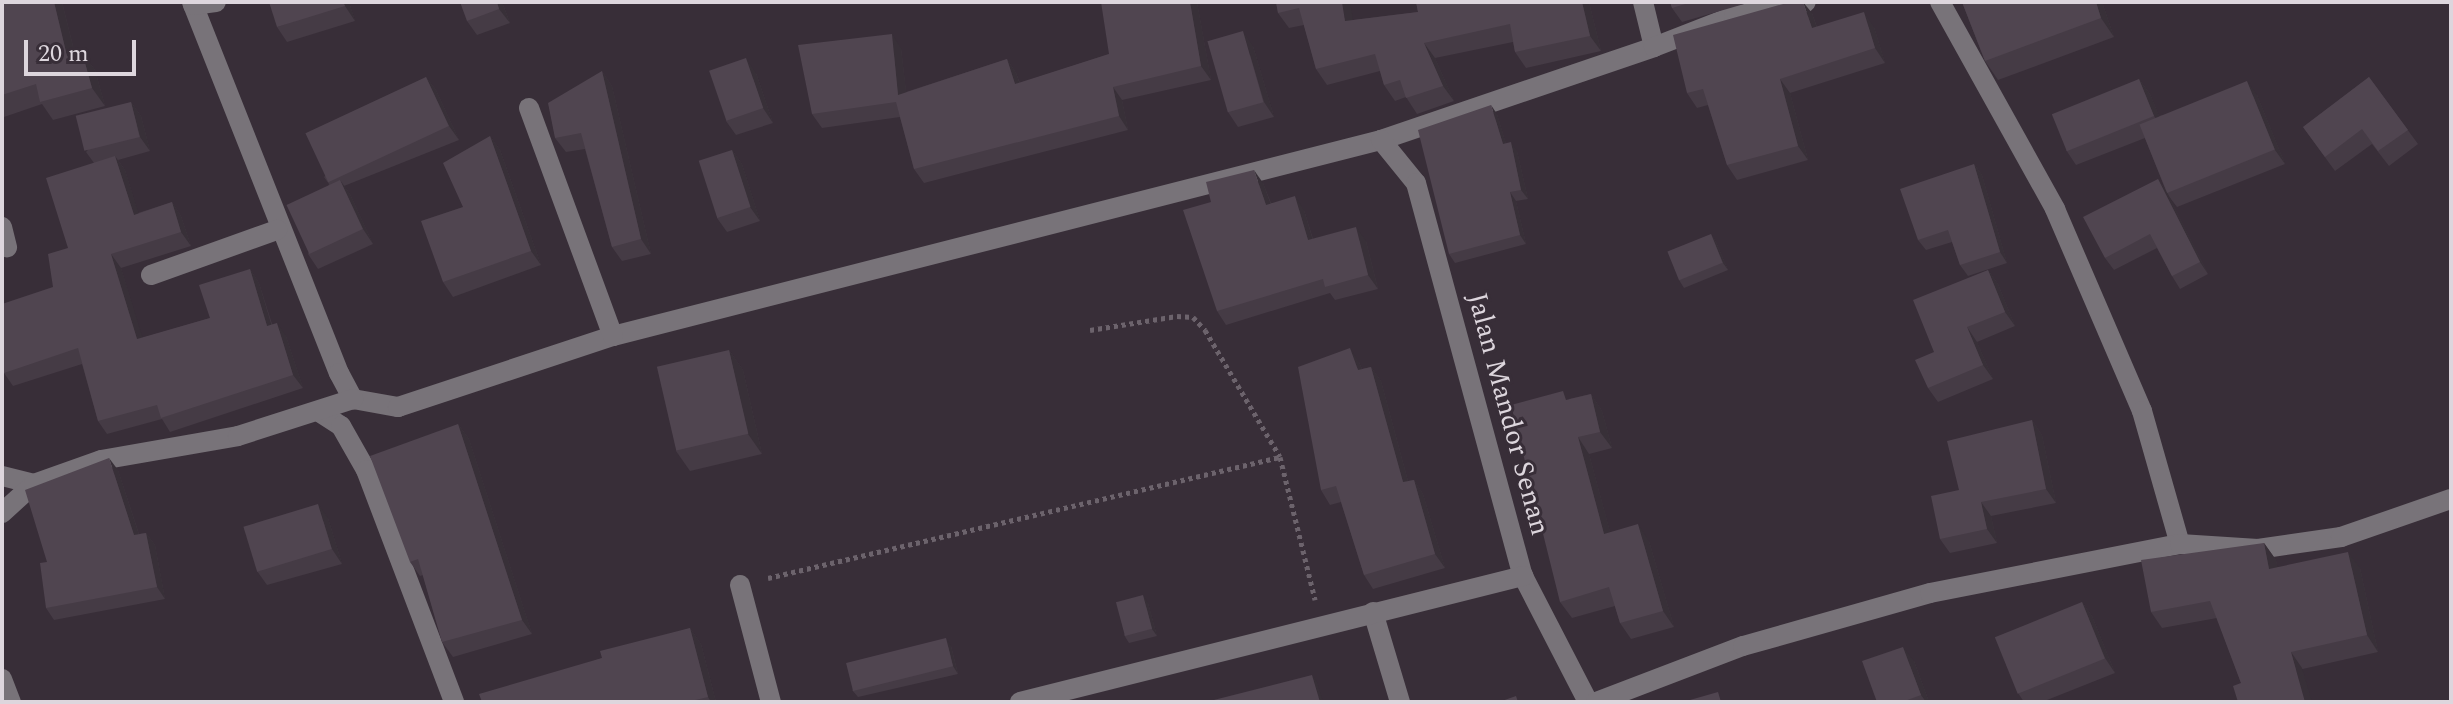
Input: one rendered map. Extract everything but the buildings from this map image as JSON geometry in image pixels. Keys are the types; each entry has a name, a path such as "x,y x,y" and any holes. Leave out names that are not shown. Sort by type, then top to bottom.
{"street":[{"path":"216,2 193,4 277,230 353,399"},
{"path":"1643,2 1654,47"},
{"path":"2,513 34,484 145,449 238,436 321,413 353,399 398,407 613,336 1381,140 1654,47 1734,16 1806,2"},
{"path":"1940,2 2055,209 2142,411 2180,544"},
{"path":"529,108 613,336"},
{"name":"Jalan Mandor Senan","path":"1381,140 1416,183 1523,576 1588,702"},
{"path":"2,227 7,247"},
{"path":"151,275 277,230"},
{"path":"321,413 341,426 366,470 454,702"},
{"path":"2,476 34,484"},
{"path":"1596,702 1743,646 1930,593 2180,544 2258,549 2341,537 2451,499"},
{"path":"1020,702 1321,624 1523,576"},
{"path":"740,585 771,702"},
{"path":"1373,612 1400,702"},
{"path":"2,679 11,702"}],"path":[{"path":"1090,330 1193,317 1280,457 1321,624"},
{"path":"740,585 1280,457"}]}
